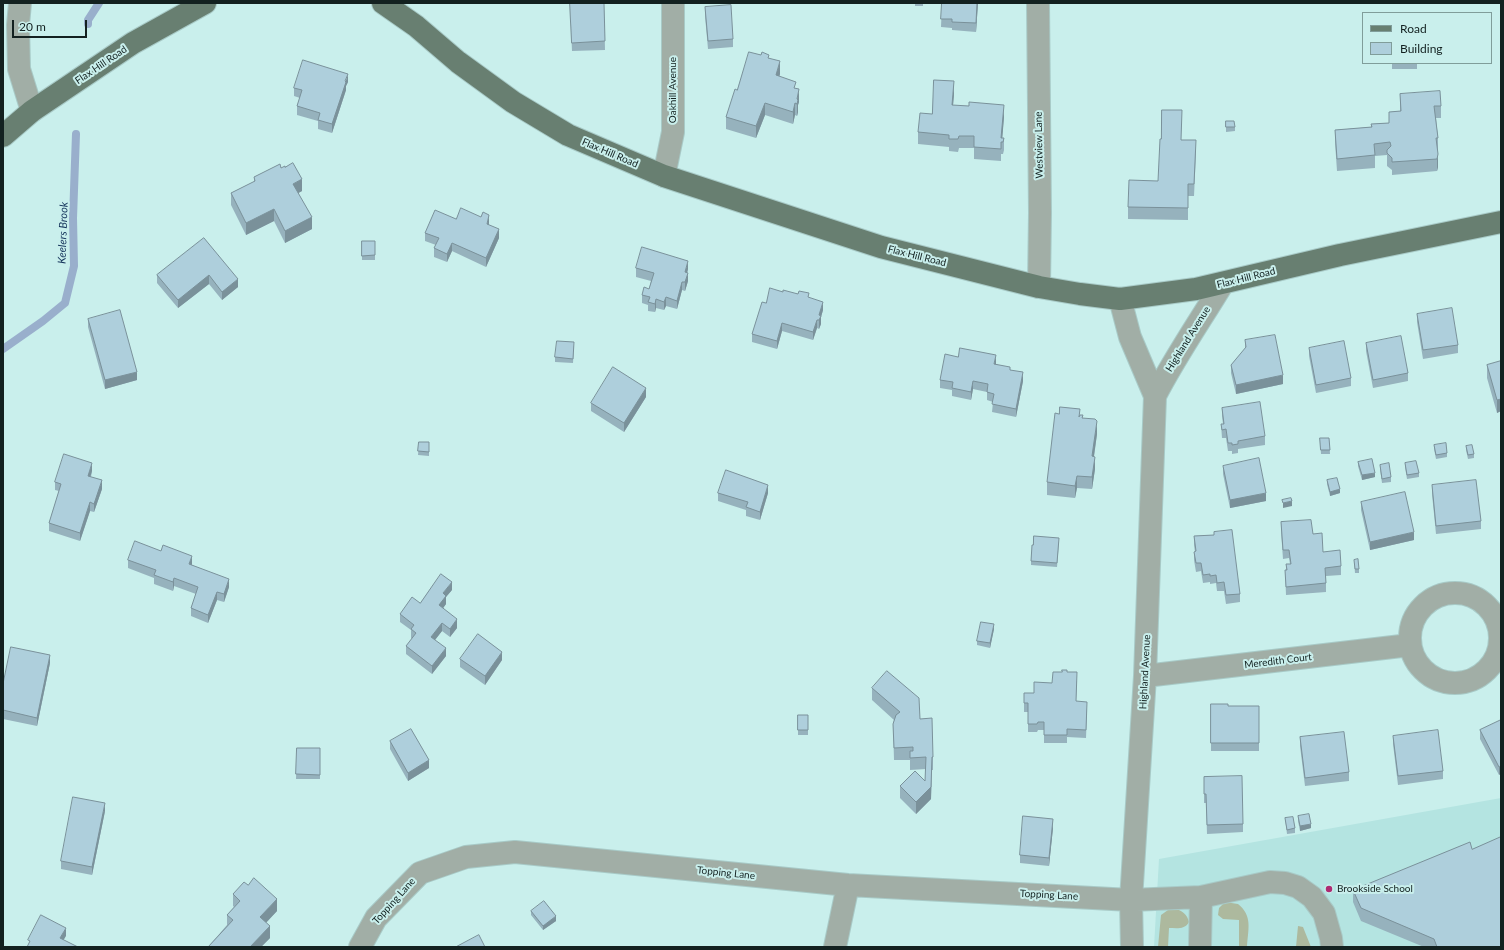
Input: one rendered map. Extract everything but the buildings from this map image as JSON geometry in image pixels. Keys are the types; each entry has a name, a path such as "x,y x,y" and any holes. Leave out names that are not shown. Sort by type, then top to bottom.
{"main road":[{"name":"Flax Hill Road","path":"3,136 32,111 133,43 205,3"},
{"name":"Flax Hill Road","path":"383,3 416,26 458,62 512,102 568,135 664,176 880,247 1039,287 1120,299 1196,289 1340,255 1501,222"}],"street":[{"path":"20,3 18,25 19,69 32,111"},
{"name":"Oakhill Avenue","path":"664,176 673,132 673,3"},
{"name":"Westview Lane","path":"1038,3 1040,212 1039,287"},
{"name":"Highland Avenue","path":"1132,947 1131,900 1145,676 1155,396 1169,368 1197,327 1223,283"},
{"name":"Highland Avenue","path":"1120,299 1130,337 1155,396"},
{"path":"1456,592 1471,595 1485,604 1494,616 1500,631 1500,646 1494,661 1484,673 1470,681 1454,684 1439,680 1425,672 1415,660 1410,645 1410,630 1416,615 1426,603 1440,595 1456,592"},
{"name":"Meredith Court","path":"1145,676 1410,645"},
{"name":"Topping Lane","path":"360,947 376,918 420,872 466,857 515,852 848,885 1131,900 1201,897 1270,882 1286,883 1298,887 1312,896 1324,913 1332,947"},
{"path":"835,947 848,885"},
{"path":"1200,947 1201,897"}],"shaded area":[{"name":"Brookside School","path":"1501,798 1501,947 1154,947 1159,859"}],"green space":[{"path":"1225,902 1238,904 1246,913 1249,929 1247,947 1239,947 1239,920 1223,919 1218,915 1219,908"},
{"path":"1174,909 1184,913 1189,922 1183,927 1169,928 1168,947 1158,947 1161,915 1168,910"},
{"path":"1298,926 1303,927 1311,947 1296,947"}],"waterway":[{"name":"Keelers Brook","path":"88,24 88,20 99,3"},
{"name":"Keelers Brook","path":"3,349 43,321 65,303 74,266 73,218 76,134"}],"place":[{"name":"Brookside School","path":"1329,889"}]}
